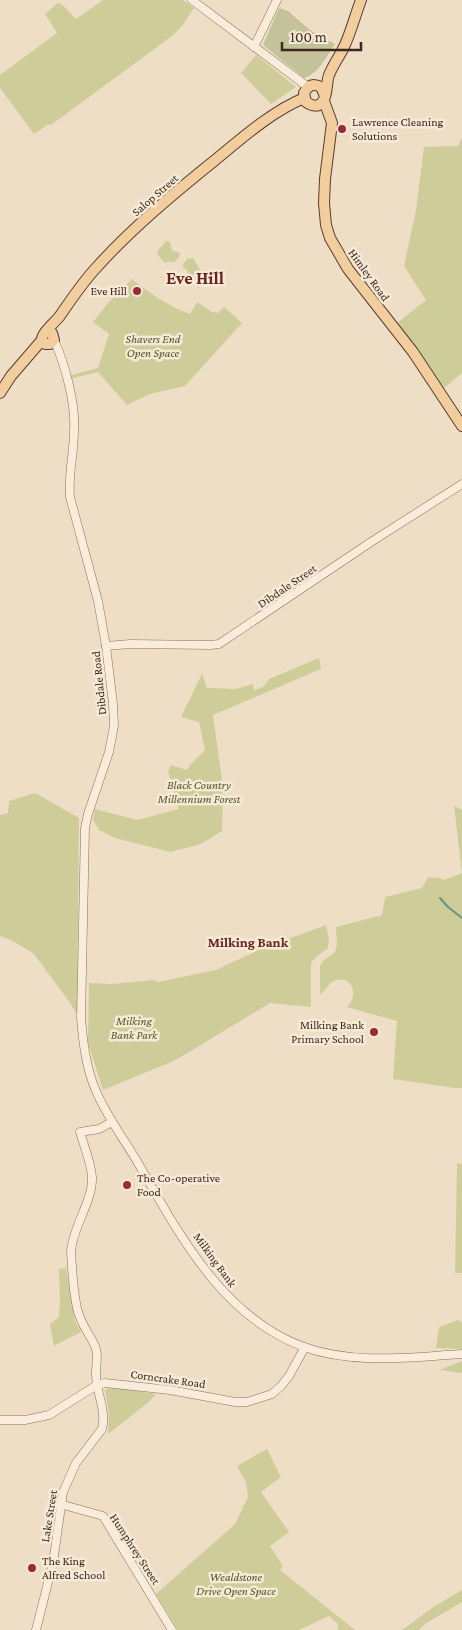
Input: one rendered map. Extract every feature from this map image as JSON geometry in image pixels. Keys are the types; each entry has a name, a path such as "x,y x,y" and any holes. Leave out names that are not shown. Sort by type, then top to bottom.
{"main road":[{"path":"329,75 304,93 305,100 312,106 322,101 329,75 350,31 361,0"},
{"path":"313,86 324,90 322,101"},
{"name":"Salop Street","path":"0,393 11,376 46,340 55,322 94,270 120,243 214,161 279,110 305,100"},
{"name":"Himley Road","path":"322,101 332,123 324,203 326,225 330,238 348,269 413,352 462,426"}],"street":[{"path":"192,0 254,47 313,86"},
{"path":"254,47 277,0"},
{"name":"Dibdale Road","path":"46,340 60,354 74,413 75,430 69,483 70,497 96,593 106,646 113,704 114,726 109,752 85,828 81,995 83,1042"},
{"name":"Dibdale Street","path":"106,646 130,644 211,646 219,644 371,542 462,484"},
{"name":"Milking Bank","path":"83,1042 88,1067 96,1090 112,1122 159,1199 215,1283 238,1307 257,1322 305,1347 328,1354 360,1358 462,1354"},
{"name":"Lake Street","path":"36,1630 55,1551 63,1492 76,1463 102,1429 103,1410 96,1373 98,1354 95,1345 82,1324 77,1309 72,1265 72,1242 88,1196 92,1177 80,1132 99,1129 112,1122"},
{"name":"Corncrake Road","path":"97,1385 114,1383 170,1390 235,1402 247,1402 272,1394 289,1376 305,1347"},
{"path":"0,1420 25,1420 49,1416 97,1385"},
{"name":"Humphrey Street","path":"60,1504 103,1516 172,1630"}],"green space":[{"path":"103,0 183,0 194,8 182,26 172,36 51,125 49,124 34,134 0,88 0,75 57,33 45,14 58,3 76,19"},
{"path":"279,8 288,11 311,31 335,44 318,68 304,78 263,45"},
{"path":"256,55 296,87 271,104 241,73"},
{"path":"461,139 462,373 444,388 397,323 426,300 404,266 416,210 424,147 458,146"},
{"path":"166,241 170,242 172,251 178,252 180,255 174,263 169,261 165,263 157,254"},
{"path":"193,258 200,270 201,286 198,288 195,275 190,276 182,266 187,259"},
{"name":"Shavers End Open Space","path":"132,279 159,299 182,311 190,314 197,302 212,312 218,313 224,307 242,323 185,386 150,394 127,405 98,372 70,379 68,376 98,368 109,334 93,322 109,302"},
{"name":"Black Country Millennium Forest","path":"319,658 321,669 213,715 223,788 222,831 201,844 170,852 115,838 99,830 93,820 95,809 137,820 179,809 168,771 171,765 187,770 205,750 199,722 181,717 202,674 207,688 236,689 253,684 254,690 263,687 269,679"},
{"path":"35,793 79,818 77,1014 34,954 13,941 0,936 0,815 8,813 9,801"},
{"path":"454,806 462,810 462,873"},
{"path":"462,873 462,1088 393,1079 397,1021 347,1007 351,1002 353,991 352,987 345,980 334,981 320,994 320,966 323,961 335,952 337,945 336,927 382,915 385,897 422,888 428,877 444,880"},
{"name":"Milking Bank Park","path":"326,925 329,939 328,948 311,963 311,1007 270,1003 176,1060 103,1090 88,1043 89,983 112,984 154,980 158,982 216,970 263,948"},
{"path":"457,1163 462,1164 462,1273 455,1273"},
{"path":"66,1268 75,1321 81,1332 54,1346 50,1324 59,1317 59,1269"},
{"path":"458,1320 462,1322 462,1349 436,1348 439,1327"},
{"path":"462,1361 462,1373 439,1370"},
{"path":"112,1387 156,1394 150,1401 108,1434 109,1414 105,1390"},
{"name":"Wealdstone Drive Open Space","path":"267,1449 281,1477 261,1492 289,1532 270,1546 283,1566 280,1570 355,1630 338,1630 338,1624 329,1616 299,1630 178,1630 156,1594 235,1524 248,1497 246,1482 237,1466"},
{"path":"462,1590 462,1602 425,1624 419,1630 402,1630 435,1606"}],"waterway":[{"path":"440,898 462,918"}],"place":[{"name":"Lawrence Cleaning Solutions","path":"342,129"},
{"name":"Eve Hill","path":"137,291"},
{"name":"Milking Bank Primary School","path":"374,1032"},
{"name":"The Co-operative Food","path":"127,1185"},
{"name":"The King Alfred School","path":"32,1568"}],"district":[{"name":"Eve Hill","path":"195,278"},
{"name":"Milking Bank","path":"248,942"}]}
